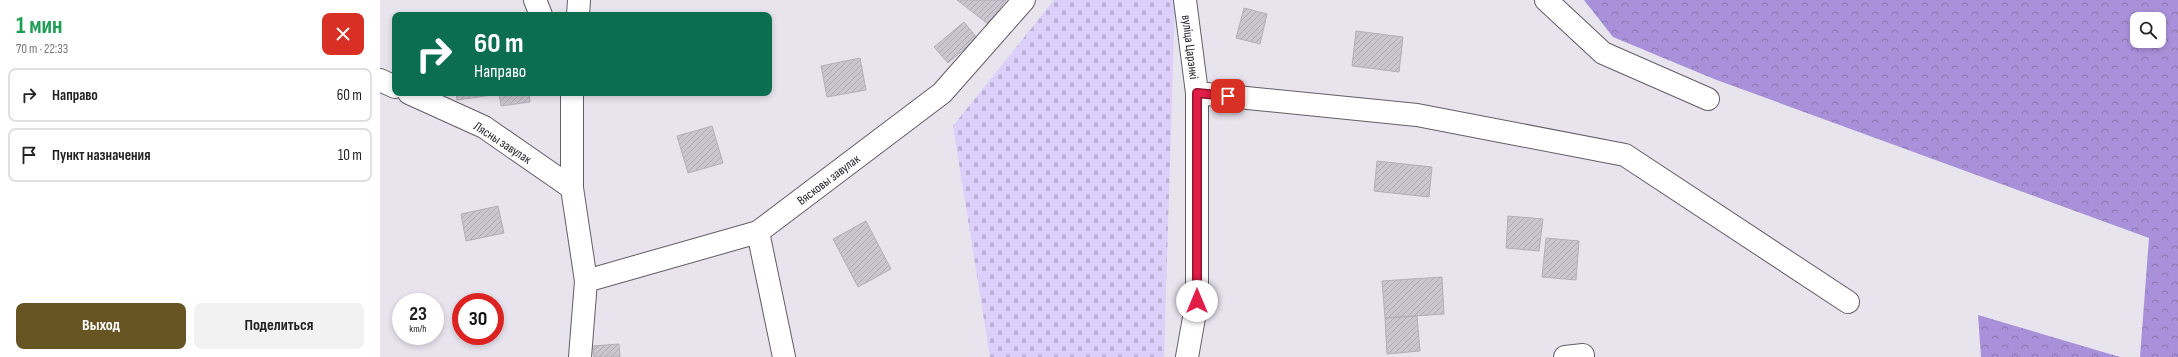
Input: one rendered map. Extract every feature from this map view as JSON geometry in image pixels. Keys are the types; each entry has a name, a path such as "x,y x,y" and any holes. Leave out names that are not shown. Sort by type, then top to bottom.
{"street":[{"path":"535,0 540,12"},
{"path":"578,12 579,0"},
{"name":"Вясковы завулак","path":"586,281 758,232 942,93 1024,0"},
{"name":"вуліца Царэнкі","path":"1185,0 1197,93 1197,301 1187,357"},
{"path":"1546,0 1603,53 1708,99"},
{"path":"380,80 392,86"},
{"path":"1197,93 1417,115 1625,155 1848,302"},
{"name":"Лясны завулак","path":"416,96 484,127 572,188"},
{"path":"571,96 572,188 586,281 580,357"},
{"path":"758,232 784,357"}],"green space":[{"path":"1054,0 1175,0 1164,357 990,357 953,126"},
{"path":"1584,0 2178,0 2178,357 2140,357 2149,238 1714,79 1613,37"},
{"path":"1978,315 2120,357 1981,357"}],"building":[{"path":"957,0 1006,0 988,24"},
{"path":"1244,8 1267,14 1260,44 1236,38"},
{"path":"964,22 977,38 948,63 934,47"},
{"path":"1356,31 1403,37 1399,72 1352,66"},
{"path":"860,58 866,90 827,97 821,66"},
{"path":"456,96 485,96 457,100"},
{"path":"499,96 529,96 530,102 501,106"},
{"path":"712,126 723,163 688,173 677,136"},
{"path":"1377,161 1432,167 1429,197 1374,191"},
{"path":"498,206 504,233 466,241 461,214"},
{"path":"1508,216 1543,219 1539,251 1506,248"},
{"path":"866,221 891,269 858,287 833,239"},
{"path":"1546,238 1579,241 1576,280 1542,277"},
{"path":"1442,277 1444,314 1385,318 1382,281"},
{"path":"1417,316 1420,351 1387,354 1385,318"},
{"path":"619,344 620,357 594,357 593,346"}],"route":[{"path":"1197,301 1197,93 1228,96"}]}
